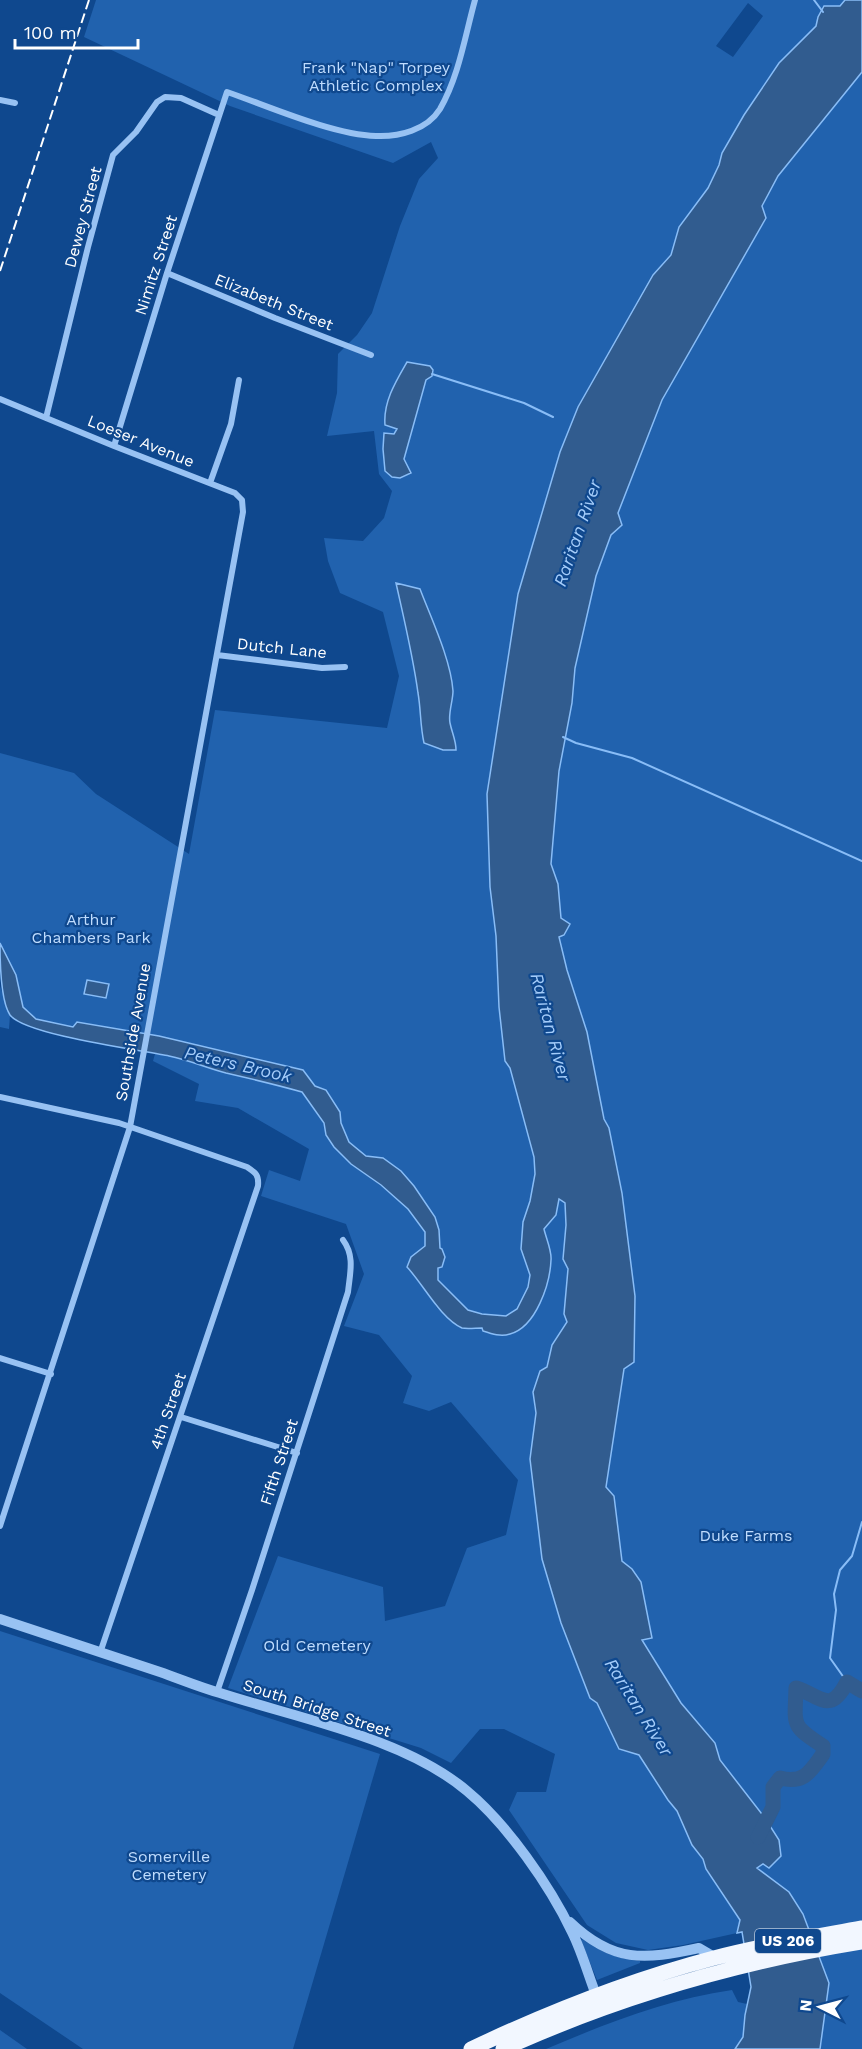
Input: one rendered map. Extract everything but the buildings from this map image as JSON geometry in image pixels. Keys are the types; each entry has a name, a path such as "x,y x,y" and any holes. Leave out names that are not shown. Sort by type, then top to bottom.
{"highway":[{"name":"US 206","path":"471,2049 517,2027 788,1941 862,1928"},
{"name":"US 206","path":"716,1965 862,1942"},
{"path":"830,1947 862,1950"},
{"name":"US 206","path":"503,2049 599,2002"}],"street":[{"name":"Nimitz Street","path":"114,446 167,273 227,92 340,130 375,136 415,130 427,123 439,110 453,79 475,0"},
{"name":"Dewey Street","path":"46,418 93,226 113,155 136,132 157,102 165,97 181,98 219,115"},
{"path":"0,100 15,103"},
{"name":"Elizabeth Street","path":"167,273 371,355"},
{"path":"210,483 231,424 239,380"},
{"name":"Loeser Avenue","path":"0,399 235,493 242,500 240,531"},
{"name":"Southside Avenue","path":"0,1526 130,1127 185,818 240,531"},
{"name":"Dutch Lane","path":"217,655 322,668 345,667"},
{"path":"0,1097 130,1127"},
{"name":"4th Street","path":"100,1653 258,1186 256,1173 247,1167 130,1127"},
{"name":"Fifth Street","path":"217,1692 348,1292 352,1261 348,1246 343,1240"},
{"path":"0,1358 51,1374"},
{"path":"181,1417 297,1453"},
{"name":"South Bridge Street","path":"0,1619 217,1692 370,1739 398,1750 442,1773 466,1790 506,1831 564,1915 579,1947 599,2002"},
{"name":"South Bridge Street","path":"564,1915 591,1941 619,1953 641,1956 668,1955 699,1948 716,1965"}],"green space":[{"path":"96,0 845,0 840,6 823,7 816,26 779,63 722,153 708,188 679,227 671,255 652,275 578,406 560,452 518,594 487,794 490,887 505,1061 510,1068 534,1157 535,1174 523,1222 521,1249 530,1275 528,1287 517,1309 506,1316 468,1310 438,1280 439,1230 414,1186 383,1158 366,1157 349,1142 341,1123 340,1112 326,1090 315,1086 303,1070 159,1036 77,1022 73,1027 36,1019 23,1007 16,975 0,943 0,753 74,773 96,794 189,854 215,710 387,728 399,676 383,612 340,593 328,561 324,538 363,541 384,518 392,491 379,474 374,431 327,436 337,393 338,354 357,335 372,313 400,226 419,179 438,158 431,142 393,163 230,106 84,37","holes":["748,3 763,16 733,57 716,46","430,366 433,370 432,376 426,380 404,459 392,477 385,471 383,449 385,433 395,434"]},
{"name":"Duke Farms","path":"862,72 862,2049 820,2049 822,2040 803,1914 789,1892 756,1868 763,1864 765,1818 720,1760 715,1743 681,1703 642,1639 652,1638 632,1569 622,1561 614,1496 606,1487 624,1369 633,1328 635,1296 622,1193 609,1128 604,1119 587,1032 567,970 559,936 564,935 558,884 551,864 559,771 572,703 575,668 596,576 611,535 622,525 618,513 662,400 766,219 762,207 778,176"},
{"path":"0,986 10,1015 9,1029 0,1027"},
{"name":"Old Cemetery","path":"155,1054 170,1056 302,1092 324,1124 326,1135 334,1147 351,1164 408,1209 425,1232 425,1246 411,1257 407,1267 426,1289 437,1308 463,1328 482,1328 512,1334 551,1259 544,1229 556,1215 559,1198 565,1203 563,1259 568,1269 564,1314 567,1322 552,1345 534,1405 536,1413 530,1459 542,1559 561,1623 590,1698 597,1703 609,1730 639,1755 677,1810 692,1845 740,1920 737,1933 648,1950 616,1943 587,1925 509,1810 517,1792 546,1792 555,1754 504,1729 480,1729 451,1763 421,1748 228,1688 278,1556 383,1587 385,1621 445,1606 467,1548 506,1535 518,1480 451,1402 429,1411 403,1403 412,1376 379,1335 344,1326 364,1274 346,1224 261,1196 269,1170 300,1181 309,1149 238,1108 195,1101 199,1084 153,1061"},
{"name":"Somerville Cemetery","path":"0,1631 380,1754 293,2049 83,2049 0,1993"},
{"path":"582,1939 610,1954 640,1961 640,1963 597,1980"},
{"path":"732,1990 738,2002 747,2004 743,2037 735,2049 546,2049 660,2006"},
{"path":"0,2030 27,2049 0,2049"}],"water":[{"path":"845,0 862,0 862,72 778,176 762,206 766,218 662,400 618,513 622,525 611,535 596,576 575,668 572,703 559,771 551,864 558,884 561,918 570,924 564,935 559,937 587,1032 604,1119 609,1128 622,1193 635,1296 634,1362 624,1369 606,1487 614,1496 622,1561 632,1569 641,1582 652,1638 642,1640 681,1703 715,1743 720,1760 779,1840 781,1856 769,1868 763,1864 757,1868 789,1892 803,1914 829,1983 820,2049 735,2049 743,2037 751,1987 742,1932 737,1933 740,1920 692,1845 677,1811 639,1755 619,1749 597,1703 590,1698 561,1623 542,1559 530,1459 536,1413 533,1392 540,1371 547,1367 552,1345 567,1322 564,1314 568,1269 563,1259 565,1203 559,1199 556,1215 544,1229 551,1253 550,1270 540,1303 527,1323 519,1330 503,1335 483,1331 482,1328 462,1328 447,1317 407,1267 411,1257 425,1246 425,1232 408,1209 381,1185 351,1164 334,1147 326,1135 324,1123 302,1092 176,1058 59,1035 20,1022 10,1015 4,1000 0,943 16,975 23,1007 36,1019 73,1027 77,1022 159,1036 303,1070 315,1086 326,1090 340,1112 341,1123 349,1142 366,1156 383,1158 401,1171 435,1217 439,1230 440,1248 445,1257 442,1267 438,1268 438,1280 468,1310 506,1316 517,1309 528,1287 530,1275 521,1249 523,1222 535,1174 534,1157 510,1068 505,1061 490,887 487,794 518,594 560,452 578,407 653,275 671,255 679,227 708,188 722,153 744,115 779,63 816,26 824,6 840,6"},
{"path":"407,362 430,366 433,370 432,376 426,380 404,459 411,473 400,478 392,477 385,471 383,449 384,433 394,434 397,429 385,425 386,408 391,392"},
{"path":"396,583 420,589 440,639 449,666 453,691 450,719 456,750 443,750 424,743 414,665"},
{"path":"87,980 109,984 106,998 84,994"}],"waterway":[{"path":"814,0 823,12"},
{"path":"432,374 524,403 553,417"},
{"path":"563,737 576,743 632,758 862,861"},
{"path":"847,1682 830,1658 836,1610 834,1594 840,1570 852,1556 862,1522"},
{"path":"758,1837 773,1807 773,1787 780,1778 801,1778 810,1771 823,1754 823,1746 805,1733 797,1723 795,1717 796,1688 830,1701 841,1692 847,1682 862,1691"}],"railway":[{"path":"0,271 89,0"}],"park label":[{"name":"Frank \"Nap\" Torpey Athletic Complex","path":"376,76"},
{"name":"Arthur Chambers Park","path":"91,928"}],"water label":[{"name":"Raritan River","path":"577,533"},
{"name":"Raritan River","path":"551,1027"},
{"name":"Peters Brook","path":"238,1064"},
{"name":"Raritan River","path":"639,1707"}]}
